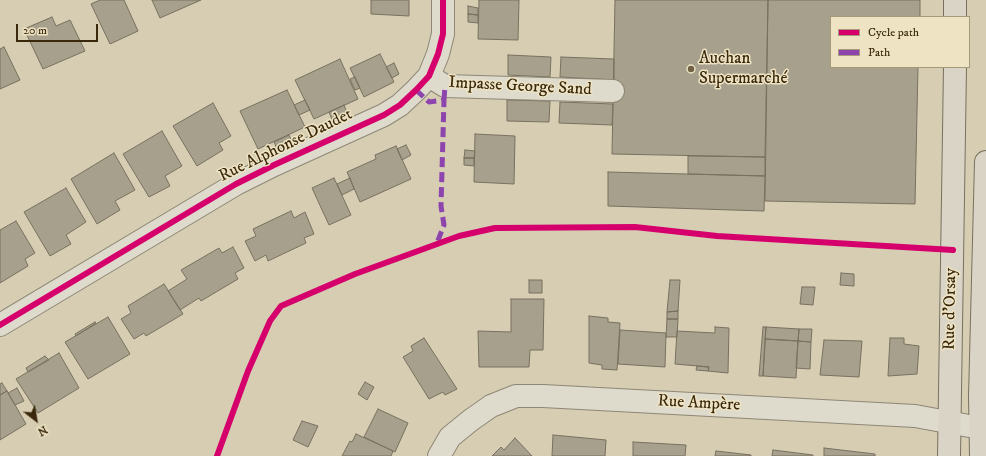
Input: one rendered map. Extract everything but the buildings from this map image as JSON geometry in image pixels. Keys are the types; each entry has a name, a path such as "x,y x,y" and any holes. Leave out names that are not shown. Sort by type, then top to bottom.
{"main road":[{"path":"955,0 955,16"},
{"name":"Rue d'Orsay","path":"948,456 955,68"},
{"name":"Rue d'Orsay","path":"981,456 980,397 986,162"}],"street":[{"name":"Rue Alphonse Daudet","path":"0,325 236,184 384,115 400,105 428,76 438,54 443,34 443,0"},
{"name":"Impasse George Sand","path":"428,76 445,86 613,91"},
{"name":"Rue Ampère","path":"439,456 450,438 471,420 491,406 516,396 543,396 915,416 980,428"}],"marked path":[{"path":"444,100 445,86"},
{"path":"416,90 429,102 444,100 441,206 444,225 437,243"}],"cycle path":[{"path":"0,325 236,184 384,115 400,105 429,76 438,54 443,34 443,0"},
{"path":"217,456 248,371 270,321 281,306 355,274 459,236 495,228 635,227 717,236 953,250"}],"place":[{"name":"Auchan Supermarché","path":"691,69"}]}
